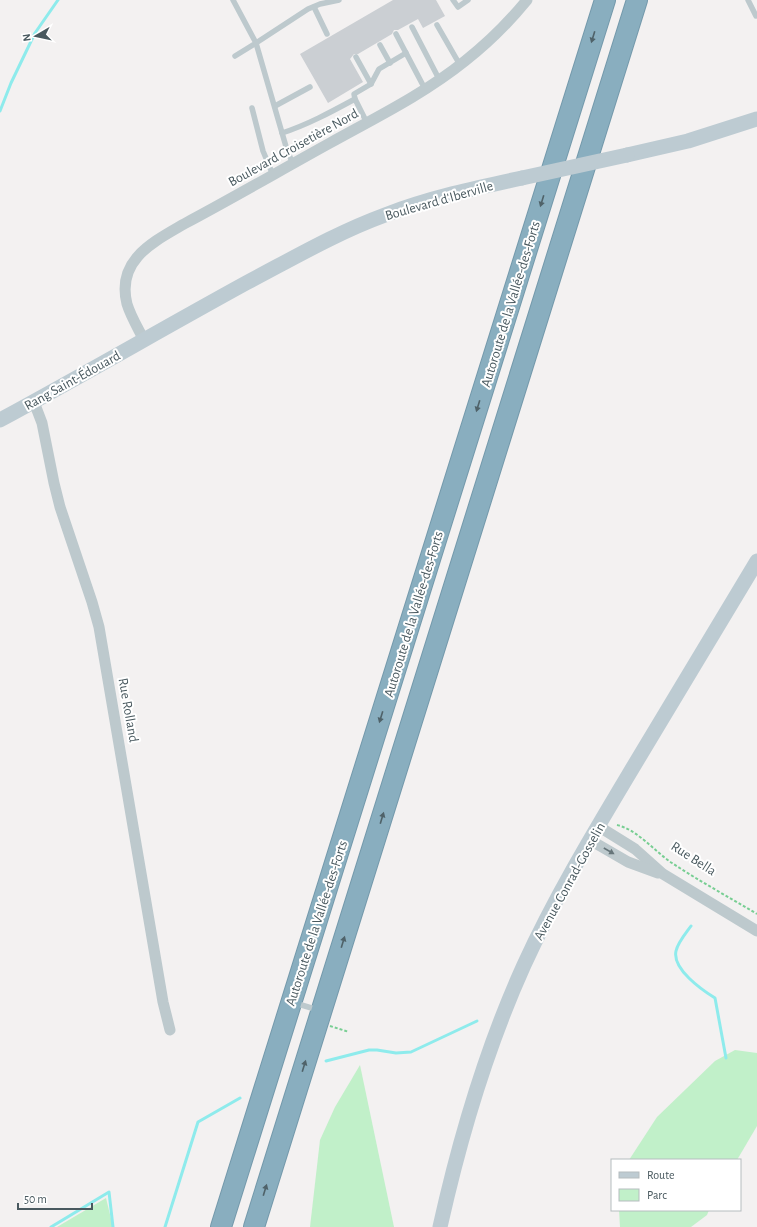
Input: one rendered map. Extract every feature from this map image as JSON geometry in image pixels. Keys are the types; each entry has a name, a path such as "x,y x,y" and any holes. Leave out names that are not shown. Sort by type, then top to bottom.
{"highway":[{"name":"Autoroute de la Vallée-des-Forts","path":"221,1227 605,0"},
{"path":"254,1227 637,0"}],"street":[{"name":"Boulevard Croisetière Nord","path":"144,340 131,314 126,297 127,278 132,264 143,251 156,240 367,123 425,89 460,65 492,37 527,0"},
{"name":"Boulevard d'Iberville","path":"144,340 317,245 412,205 456,192 699,138 757,119"},
{"name":"Rang Saint-Édouard","path":"0,420 144,340"},
{"name":"Rue Rolland","path":"34,402 42,423 59,501 100,631 162,996 170,1030"},
{"name":"Avenue Conrad-Gosselin","path":"440,1227 469,1113 503,1016 537,938 598,826 757,561"},
{"name":"Rue Bella","path":"598,826 635,849 663,874 757,931"},
{"name":"Rue Bella","path":"590,840 628,862 663,874"}],"lane":[{"path":"233,0 256,44 287,150 293,164"},
{"path":"235,56 256,44 308,9 339,0"},
{"path":"454,0 458,7 468,0"},
{"path":"748,0 756,16 757,15"},
{"path":"314,7 328,34"},
{"path":"437,25 460,65"},
{"path":"412,27 439,79"},
{"path":"396,34 425,89"},
{"path":"380,45 390,63"},
{"path":"367,123 354,94 371,84 379,69 406,53"},
{"path":"356,57 371,84"},
{"path":"275,106 310,87"},
{"path":"282,133 293,130 355,99"},
{"path":"252,108 262,151 273,175"},
{"path":"291,1002 320,1017"}],"path":[{"name":"Rue Bella","path":"617,825 642,839 670,862 757,914"},
{"path":"320,1017 349,1032"}],"green space":[{"path":"735,1050 757,1053 757,1126 738,1159 630,1159 657,1117 715,1061"},
{"path":"360,1065 394,1227 310,1227 320,1140 335,1107"},
{"path":"106,1198 113,1227 57,1227"},
{"path":"619,1211 709,1211 707,1215 691,1227 620,1227"}],"building":[{"path":"393,0 436,0 445,16 423,28 418,19 398,30 394,30 392,34 358,54 354,54 350,59 363,82 328,103 300,54"}],"waterway":[{"path":"0,111 11,83 35,33 58,0"},
{"path":"691,926 678,944 676,958 683,972 703,990 715,998 726,1058"},
{"path":"326,1061 369,1050 396,1053 411,1052 477,1021"},
{"path":"165,1227 198,1122 240,1098"},
{"path":"51,1227 109,1192 113,1227"}]}
